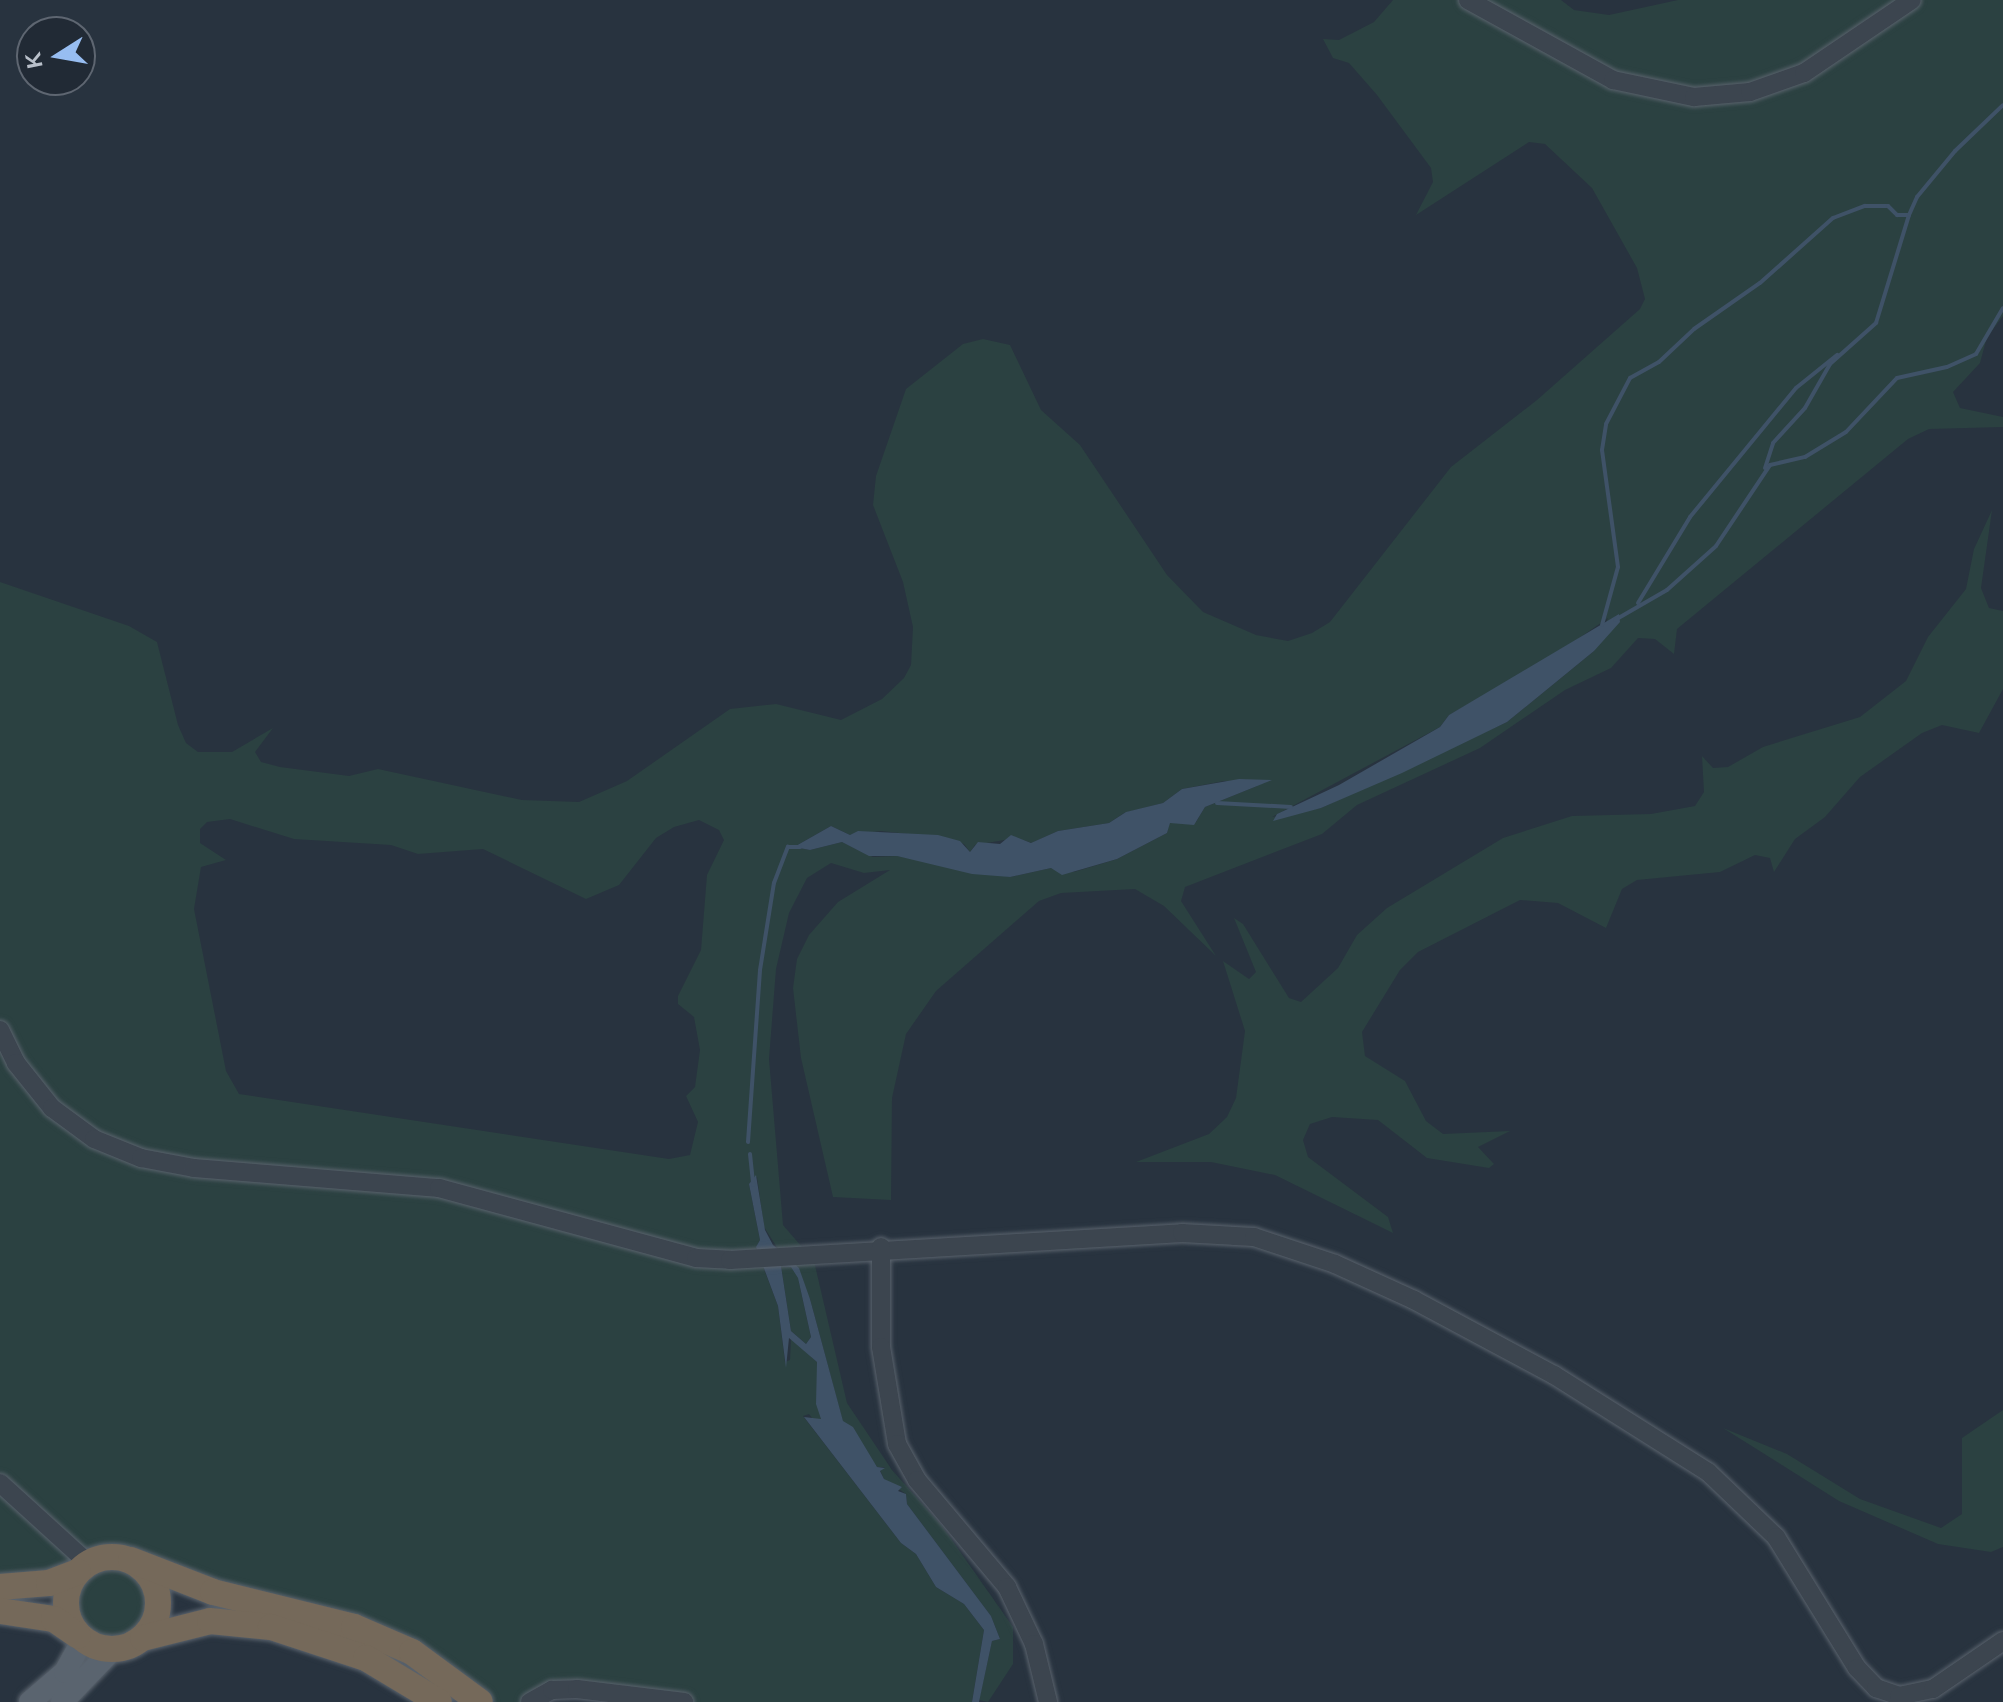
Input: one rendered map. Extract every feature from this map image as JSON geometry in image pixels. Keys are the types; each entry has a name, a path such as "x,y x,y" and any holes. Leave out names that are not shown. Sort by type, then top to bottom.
{"highway":[{"path":"0,1587 49,1583 109,1557 131,1560 213,1592 354,1627 412,1652 480,1702"},
{"path":"131,1560 149,1575 158,1596 156,1619 143,1638"},
{"path":"83,1568 70,1585 67,1614 83,1639"},
{"path":"0,1611 54,1619 83,1639 112,1650 143,1638 210,1621 271,1627 366,1658 439,1702"}],"main road":[{"path":"30,1702 65,1672 83,1639"},
{"path":"62,1702 112,1650"}],"street":[{"path":"1468,0 1613,80 1661,94 1715,97 1750,92 1804,73 1912,0"},
{"path":"0,1030 16,1063 52,1108 94,1139 141,1158 194,1168 412,1184 696,1258 746,1259 881,1247 1211,1232 1293,1249 1391,1289 1554,1375 1708,1472 1776,1537 1857,1668 1876,1688 1899,1696 1933,1689 2003,1641"},
{"path":"881,1247 881,1347 897,1444 917,1480 986,1558 1023,1615 1048,1702"},
{"path":"0,1483 83,1568"},
{"path":"530,1702 552,1690 577,1689 684,1702"}],"green space":[{"path":"1393,0 1561,0 1574,10 1609,15 1678,0 2003,0 2003,316 1987,337 1980,363 1953,392 1960,408 2003,417 2003,427 1929,429 1908,439 1677,629 1674,654 1655,639 1638,638 1611,668 1565,690 1480,748 1357,805 1322,834 1185,887 1181,901 1216,956 1164,906 1135,889 1061,893 1039,901 936,991 906,1034 892,1098 891,1200 833,1197 801,1058 793,988 797,959 809,935 838,902 890,870 864,873 831,863 807,878 789,913 776,969 769,1059 783,1225 814,1261 847,1403 892,1470 942,1526 1013,1627 1013,1664 988,1702 979,1700 992,1641 1000,1639 991,1616 907,1504 906,1494 884,1479 880,1470 885,1467 877,1467 843,1422 810,1299 764,1227 757,1177 749,1184 760,1240 756,1248 778,1306 785,1362 790,1360 791,1338 817,1362 821,1420 815,1422 809,1414 803,1416 901,1543 916,1554 936,1587 964,1604 984,1630 972,1702 684,1702 576,1689 530,1702 495,1702 360,1617 219,1585 133,1552 99,1550 38,1573 0,1577 0,582 129,626 157,642 178,725 186,743 198,752 232,752 273,728 255,752 261,762 280,767 349,776 378,769 522,800 579,802 627,781 730,709 776,704 841,720 882,699 904,678 911,665 913,627 903,582 873,505 876,476 906,389 963,344 983,339 1010,345 1041,410 1080,445 1167,575 1203,612 1256,635 1288,641 1312,633 1330,622 1451,467 1537,400 1640,309 1645,299 1637,268 1592,188 1545,144 1529,142 1416,215 1433,182 1431,168 1377,95 1349,63 1333,58 1323,39 1339,40 1374,22","holes":["1608,618 1594,651 1507,722 1321,808 1272,817 1440,727 1449,715 1546,661","1224,781 1257,786 1205,807 1196,822 1169,823 1167,833 1117,859 1074,872 1051,868 1010,877 897,856 873,857 842,842 810,850 794,847 831,826 850,835 881,831 945,838 964,844 970,852 975,845 1016,838 1032,843 1058,831 1109,823 1124,813 1163,803 1182,789","230,819 294,839 391,845 418,854 483,849 586,899 619,885 656,838 674,827 699,820 719,830 724,840 707,875 701,950 678,996 678,1004 694,1017 700,1050 695,1087 686,1096 698,1122 690,1155 669,1159 239,1094 226,1071 194,909 201,867 226,860 200,843 200,829 207,822"]},
{"path":"1992,510 1981,588 1989,608 2003,611 2003,689 1979,733 1942,725 1922,733 1860,777 1825,817 1795,839 1774,872 1770,858 1755,855 1720,872 1637,880 1622,889 1606,928 1558,903 1520,900 1418,952 1400,970 1362,1032 1365,1056 1405,1081 1426,1121 1443,1134 1510,1131 1478,1147 1494,1164 1489,1168 1427,1158 1378,1120 1332,1117 1310,1124 1303,1140 1308,1157 1388,1217 1393,1233 1275,1175 1211,1162 1136,1162 1209,1134 1227,1117 1236,1098 1245,1031 1223,961 1249,979 1256,972 1234,918 1243,924 1289,998 1301,1002 1338,968 1357,935 1387,908 1503,838 1572,816 1651,814 1695,806 1704,792 1702,756 1713,768 1728,767 1763,747 1860,717 1906,681 1928,637 1966,589 1974,549"},
{"path":"781,1266 791,1267 798,1278 811,1337 806,1344 791,1331"},
{"path":"2003,1410 2003,1547 1991,1552 1938,1544 1839,1501 1723,1428 1787,1454 1860,1499 1941,1528 1962,1514 1962,1438"},
{"path":"112,1563 127,1566 139,1575 148,1587 151,1602 148,1617 139,1629 127,1638 112,1641 97,1638 85,1629 76,1617 73,1602 76,1587 85,1575 97,1566"}],"water":[{"path":"1619,614 1620,622 1594,651 1507,722 1321,808 1273,821 1277,814 1339,785 1440,727 1449,715"},
{"path":"1239,779 1272,780 1205,807 1194,825 1170,823 1167,833 1117,859 1062,875 1051,868 1010,877 972,874 897,856 869,856 842,842 810,850 794,847 831,826 850,835 858,831 938,835 960,841 970,852 978,842 1000,844 1011,835 1031,843 1058,831 1109,823 1126,812 1163,803 1182,789"},
{"path":"756,1175 765,1230 773,1245 799,1268 843,1421 853,1427 877,1467 885,1468 880,1471 884,1479 902,1487 898,1491 906,1494 907,1504 991,1616 1000,1639 992,1641 979,1702 972,1702 984,1630 964,1604 936,1587 916,1554 901,1543 804,1417 821,1419 816,1404 817,1362 789,1338 786,1368 778,1306 756,1247 760,1240 749,1184","holes":["781,1266 791,1267 798,1278 811,1337 806,1344 791,1331"]}],"waterway":[{"path":"1602,625 1618,567 1602,450 1606,424 1630,378 1659,362 1694,329 1760,283 1833,218 1865,206 1888,206 1897,215 1909,215 1917,197 1955,151 2003,105"},
{"path":"1765,468 1773,443 1805,408 1830,364 1876,323 1909,215"},
{"path":"1615,620 1667,590 1716,546 1770,465 1805,457 1846,432 1897,378 1947,367 1976,354 2003,308"},
{"path":"1638,603 1690,517 1796,388 1837,355"},
{"path":"1217,803 1291,807"},
{"path":"748,1142 760,970 774,883 788,847 800,847"},
{"path":"750,1154 753,1185"}]}
